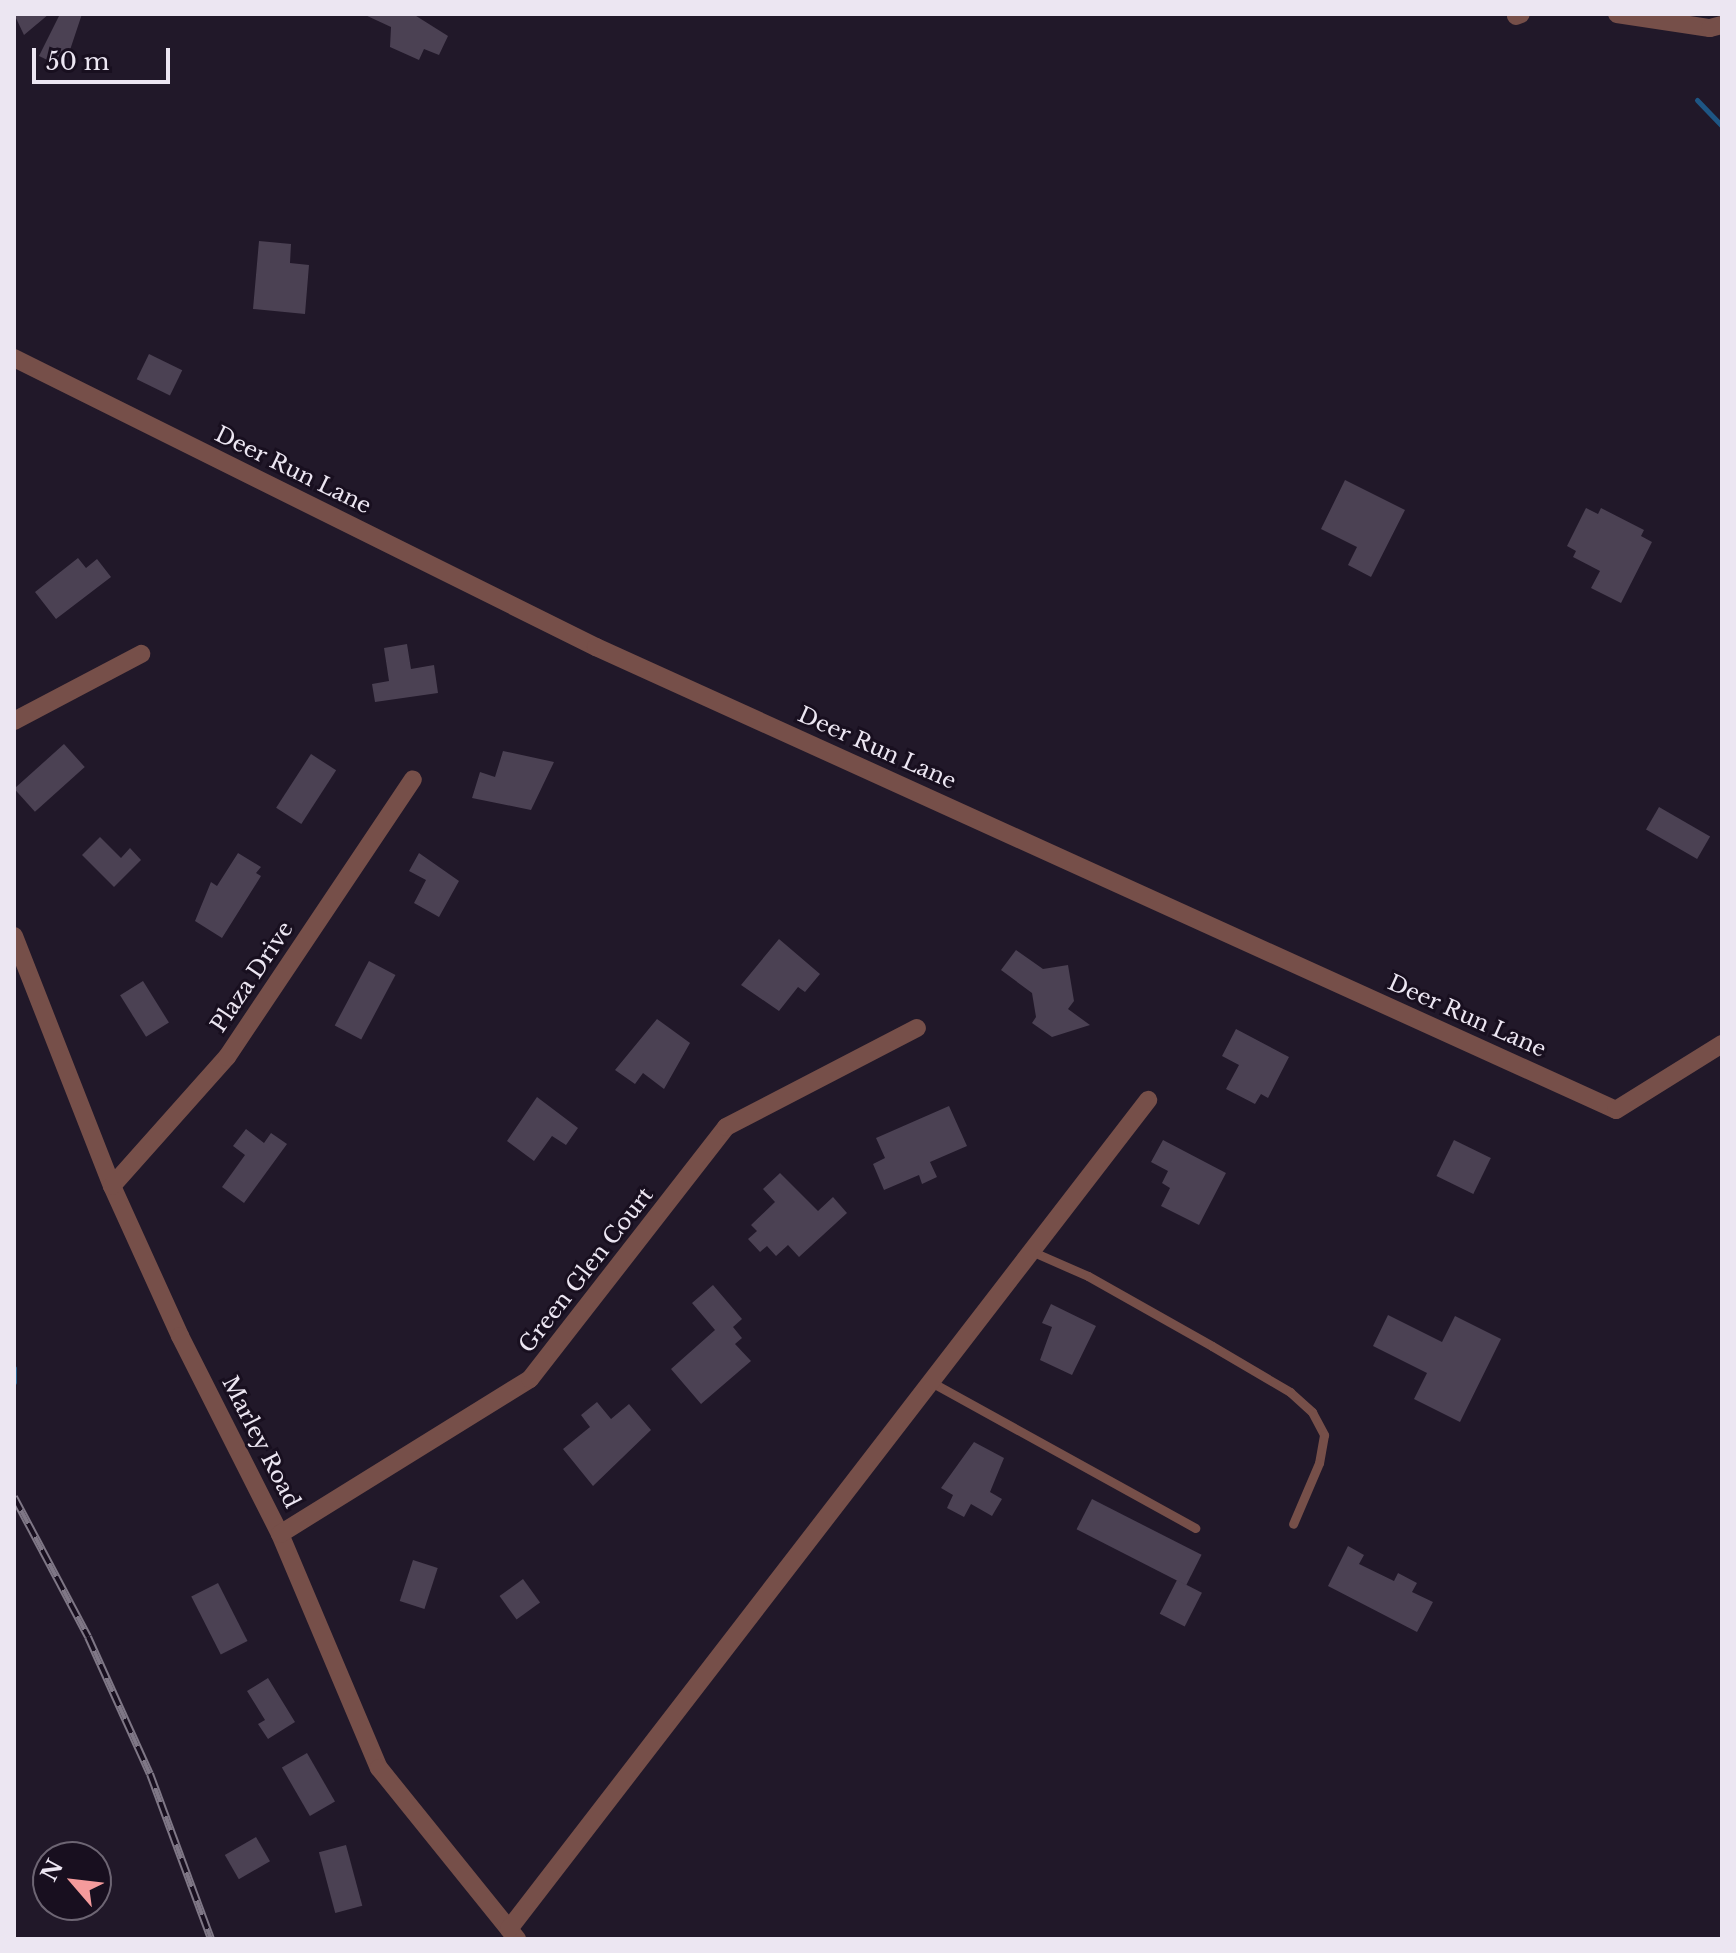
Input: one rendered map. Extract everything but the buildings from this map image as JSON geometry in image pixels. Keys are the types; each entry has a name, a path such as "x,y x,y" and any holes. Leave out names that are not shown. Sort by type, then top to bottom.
{"street":[{"path":"1617,14 1710,28 1722,25"},
{"name":"Deer Run Lane","path":"14,358 596,647 1616,1110 1722,1044"},
{"path":"14,721 141,654"},
{"name":"Plaza Drive","path":"112,1186 227,1057 413,779"},
{"name":"Marley Road","path":"14,936 112,1186 180,1336 280,1534 379,1768 513,1934"},
{"name":"Green Glen Court","path":"280,1534 530,1379 726,1127 917,1028"},
{"path":"513,1934 1148,1100"}],"lane":[{"path":"1031,1251 1088,1276 1212,1346 1290,1392 1312,1412 1324,1435 1319,1463 1293,1524"},
{"path":"931,1382 1195,1528"}],"waterway":[{"path":"1697,100 1722,126"},
{"path":"14,1368 14,1382"}],"railway":[{"path":"14,1497 88,1637 150,1774 211,1939"}]}
